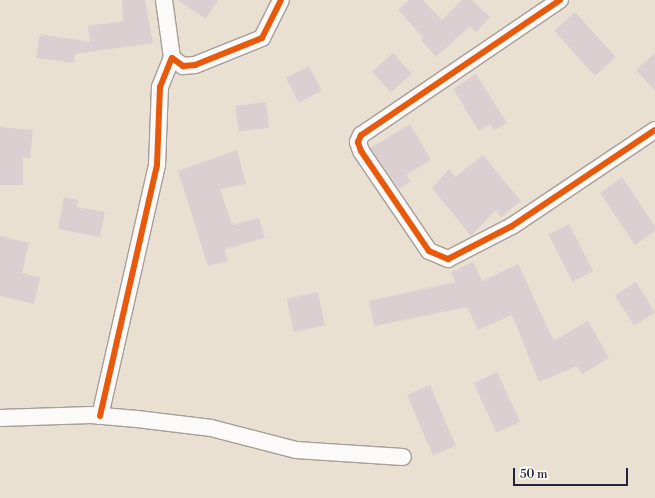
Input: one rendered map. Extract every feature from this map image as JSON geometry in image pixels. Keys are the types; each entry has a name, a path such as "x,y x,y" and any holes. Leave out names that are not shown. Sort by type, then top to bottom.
{"street":[{"path":"100,416 157,165 160,88 172,58 164,0"},
{"path":"172,58 183,66 195,65 262,38 282,0"},
{"path":"560,0 361,135 358,142 361,151 430,251 448,259 512,226 655,130"},
{"path":"0,418 100,416 211,428 296,450 403,458"}],"building":[{"path":"122,0 145,0 153,43 75,54 74,63 36,58 40,34 90,42 88,26 123,21"},
{"path":"177,0 218,0 206,19"},
{"path":"409,0 423,0 442,20 462,0 472,0 490,17 476,32 470,26 436,57 421,40 423,37 398,10"},
{"path":"575,12 616,57 595,76 554,31"},
{"path":"393,53 412,74 391,93 372,72"},
{"path":"655,53 655,91 636,70"},
{"path":"309,66 322,91 299,103 286,78"},
{"path":"476,74 507,123 495,130 490,124 479,131 453,89"},
{"path":"266,102 269,128 238,132 235,106"},
{"path":"410,124 431,160 406,175 411,181 399,189 370,148"},
{"path":"0,127 33,130 30,158 23,157 23,185 0,185"},
{"path":"237,150 246,184 220,189 232,225 259,218 265,238 225,249 228,261 208,266 178,171"},
{"path":"483,155 521,201 501,217 496,210 471,236 432,188 449,169 455,177"},
{"path":"622,177 655,226 655,231 635,245 600,193"},
{"path":"64,197 78,200 77,207 105,212 100,237 58,229"},
{"path":"569,224 593,271 573,282 549,234"},
{"path":"0,236 29,243 22,273 40,278 34,304 0,296"},
{"path":"473,262 482,281 518,264 552,337 555,340 588,321 609,358 582,374 577,366 539,382 512,315 478,330 467,307 374,326 369,301 455,282 451,272"},
{"path":"636,282 655,313 634,326 615,295"},
{"path":"318,292 325,325 294,332 287,299"},
{"path":"497,372 520,422 497,433 473,383"},
{"path":"430,385 456,446 433,456 407,395"}],"cycle path":[{"path":"100,416 157,165 160,87 172,58 183,66 195,65 262,38 281,0"},
{"path":"560,0 361,135 358,142 361,151 429,251 448,259 512,226 655,130"}]}
